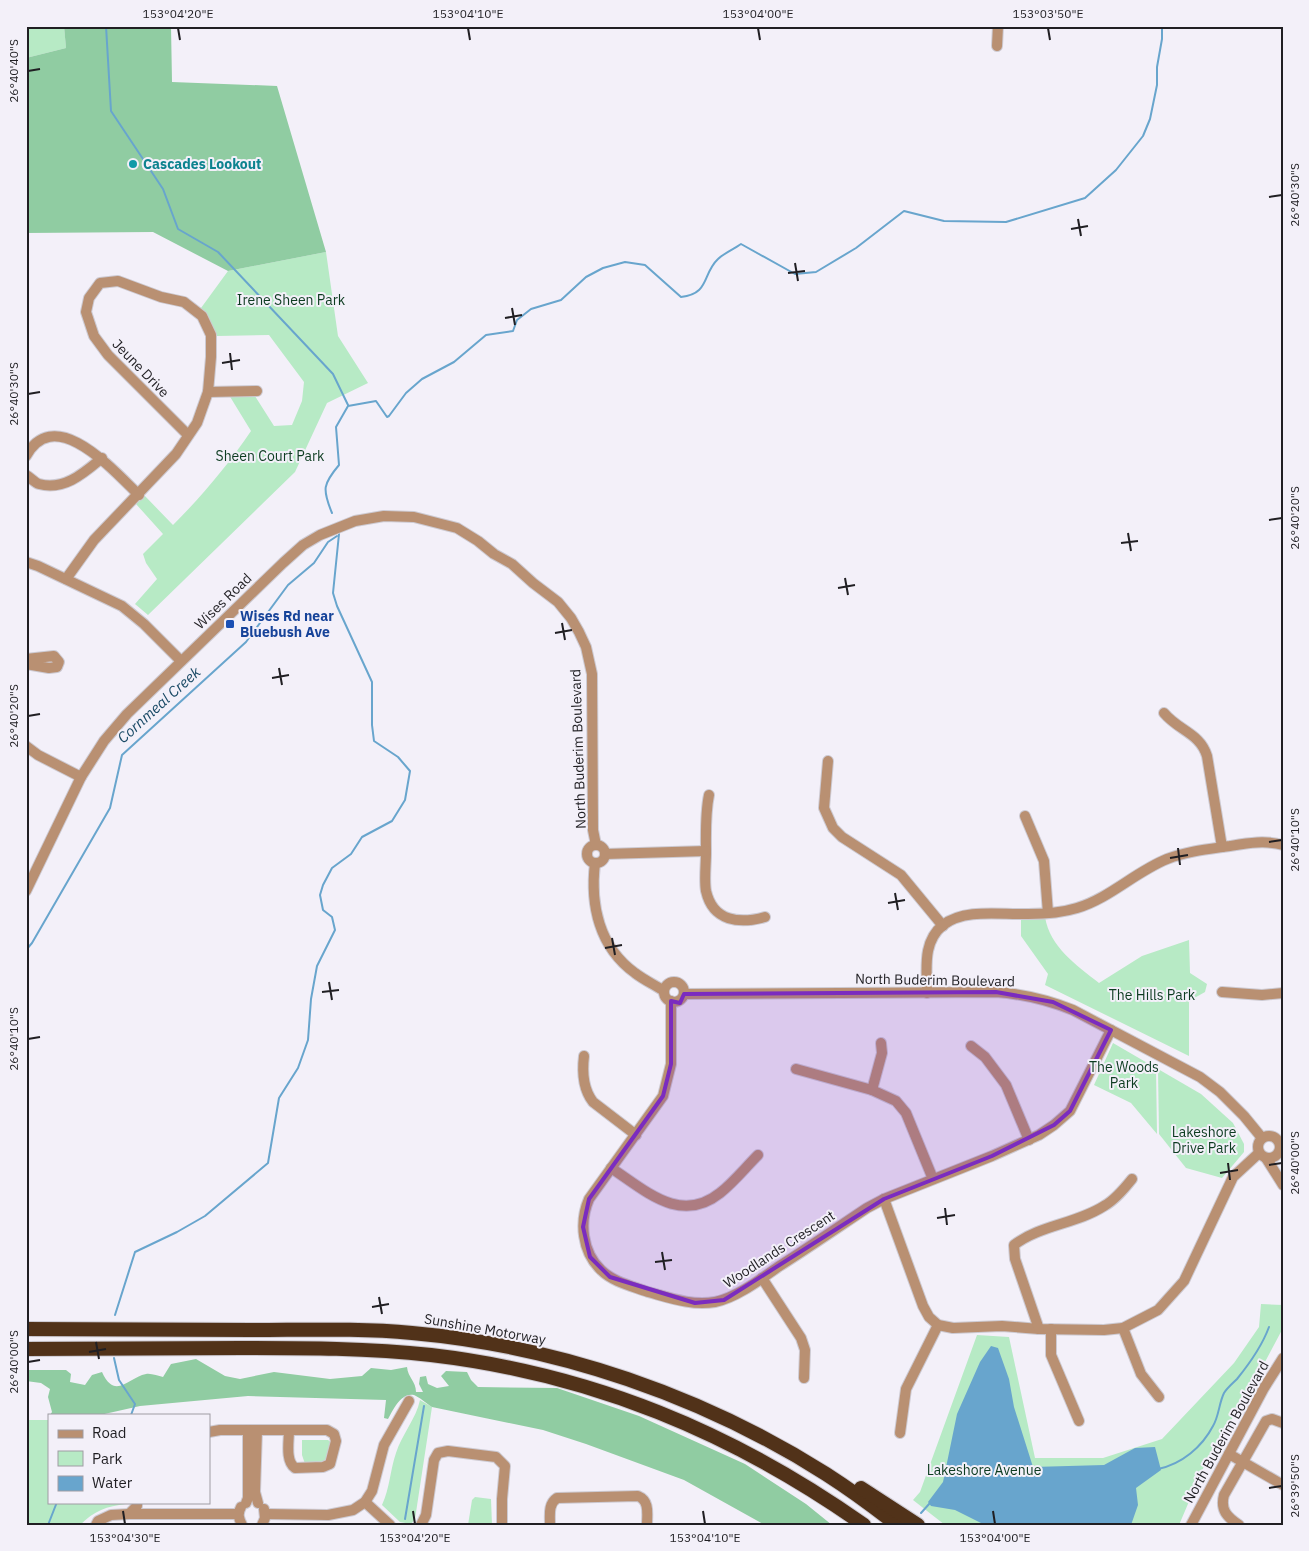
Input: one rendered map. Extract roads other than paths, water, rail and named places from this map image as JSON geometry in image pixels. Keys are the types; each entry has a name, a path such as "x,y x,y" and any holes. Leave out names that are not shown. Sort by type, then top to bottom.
{"highway":[{"name":"Sunshine Motorway","path":"26,1329 341,1329 434,1335 512,1348 611,1374 694,1405 787,1451 826,1474 897,1525"},
{"path":"26,1348 308,1349 410,1353 498,1365 574,1383 663,1413 737,1447 819,1494 864,1525"},
{"path":"737,1447 748,1459 842,1517 851,1525"},
{"path":"826,1474 840,1476 918,1525"}],"street":[{"path":"998,26 998,46"},
{"name":"Jeune Drive","path":"66,579 94,540 139,495 176,454 197,422 208,392 211,335 202,316 184,302 118,281 100,283 89,298 86,312 94,336 108,355 188,435"},
{"path":"208,392 257,391"},
{"path":"26,456 42,438 49,435 66,438 91,450 102,458 139,495"},
{"path":"26,474 38,484 61,485 80,476 102,458"},
{"name":"Wises Road","path":"26,892 82,777 109,734 181,661 304,545 329,530 362,519 384,516 414,517 457,528 512,564 533,583"},
{"path":"26,562 122,606 144,624 181,661"},
{"name":"North Buderim Boulevard","path":"533,583 558,602 571,618 588,655 592,674 593,830 596,845"},
{"path":"26,658 49,656 56,658 59,664 56,668 26,664"},
{"path":"49,656 49,668"},
{"path":"1164,714 1175,725 1197,738 1204,748 1209,764 1222,847"},
{"path":"26,746 38,755 82,777"},
{"path":"828,761 824,808 833,828 842,837 901,875 943,926"},
{"path":"708,795 706,808 706,891 714,908 722,915 741,921 765,917"},
{"path":"1025,816 1044,862 1048,913"},
{"path":"927,992 928,949 934,935 943,926 957,918 965,915 1048,913 1076,908 1097,900 1168,859 1222,847 1261,842 1283,845"},
{"path":"596,845 604,848 605,854 604,859 595,863 589,859 587,854 591,847 596,845"},
{"path":"605,854 706,851"},
{"path":"595,863 596,912 608,944 635,974 664,991 667,998 671,1001 678,1000 684,994 682,986 675,982 668,984 664,991"},
{"name":"North Buderim Boulevard","path":"684,994 996,992 1030,996 1073,1010 1200,1077 1212,1085 1244,1116 1262,1138"},
{"path":"1222,992 1262,995 1283,993"},
{"name":"Woodlands Crescent","path":"671,1001 670,1064 663,1096 590,1199 584,1216 583,1228 585,1245 590,1257 610,1277 625,1284 677,1300 695,1303 724,1300 762,1278 867,1208 884,1199 1029,1140 1054,1126 1070,1111 1111,1030"},
{"path":"872,1090 882,1053 881,1044"},
{"path":"971,1046 985,1057 1006,1085 1029,1140"},
{"path":"584,1056 582,1069 588,1097 636,1135"},
{"path":"796,1069 872,1090 896,1101 906,1113 933,1179"},
{"path":"884,1199 923,1306 929,1317 938,1325 953,1328 1002,1326 1040,1329 1104,1330 1123,1328 1158,1310 1184,1280 1233,1177 1263,1155 1273,1157 1280,1145 1271,1136 1262,1138 1258,1144 1263,1155 1283,1185"},
{"path":"611,1168 663,1202 673,1206 684,1206 703,1204 717,1196 758,1155"},
{"path":"1040,1329 1015,1259 1014,1245 1024,1237 1086,1215 1105,1206 1132,1179"},
{"path":"762,1278 801,1338 805,1350 804,1378"},
{"path":"900,1433 906,1389 938,1325"},
{"path":"1123,1328 1141,1374 1160,1397"},
{"path":"1050,1329 1051,1355 1079,1421"},
{"name":"North Buderim Boulevard","path":"1193,1523 1264,1388 1283,1358"},
{"path":"266,1514 328,1515 353,1510 365,1502 372,1490 384,1445 409,1401"},
{"path":"1239,1525 1226,1514 1222,1507 1228,1489 1267,1419 1283,1423"},
{"path":"210,1432 253,1430 289,1430 327,1430 334,1434 336,1441 330,1464 323,1467 295,1468 291,1465 289,1459 289,1430"},
{"path":"253,1430 258,1503"},
{"path":"242,1525 238,1514 248,1498 253,1430"},
{"path":"421,1525 426,1514 434,1460 438,1453 448,1451 496,1457 505,1466 502,1525"},
{"path":"1228,1454 1283,1485"},
{"path":"550,1525 550,1506 557,1498 638,1496 642,1497 647,1504 647,1525"},
{"path":"365,1502 390,1525"},
{"path":"246,1503 258,1503 264,1508 266,1514 262,1525"},
{"path":"130,1514 137,1504"},
{"path":"96,1525 111,1515 238,1514"}],"water":[{"path":"991,1346 998,1348 1009,1379 1014,1407 1033,1467 1104,1465 1135,1448 1155,1447 1161,1470 1136,1488 1138,1505 1131,1525 985,1525 955,1510 931,1506 928,1502 943,1482 957,1414 980,1362"}],"waterway":[{"path":"106,26 111,111 163,189 178,229 218,252 333,374 348,405"},
{"name":"Cornmeal Creek","path":"332,513 326,487 327,482 339,465 336,427 348,406 376,401 387,417 389,416 406,393 422,379 454,362 486,335 513,331 517,320 531,309 561,300 586,277 603,268 625,262 645,265 681,297 697,292 718,259 741,244 795,274 816,272 856,248 904,211 944,221 1006,222 1085,198 1116,170 1143,136 1150,119 1157,85 1157,67 1162,39 1162,26"},
{"path":"115,1315 135,1252 205,1216 268,1163 279,1098 298,1068 308,1040 311,999 317,966 335,930 332,917 323,910 320,895 323,885 332,868 351,854 362,837 392,821 405,800 410,771 398,757 374,741 372,682 337,606 333,593 339,534"},
{"name":"Cornmeal Creek","path":"26,950 32,943 110,808 122,755 246,642 288,585 314,563 328,542 337,536"},
{"path":"1158,1469 1183,1459 1203,1441 1215,1422 1224,1393 1251,1361 1269,1327"},
{"path":"114,1358 119,1380 135,1404 131,1414"},
{"path":"405,1519 424,1406"},
{"path":"921,1513 930,1503"},
{"path":"48,1525 56,1504"}],"place":[{"name":"Cascades Lookout","path":"133,164"},
{"name":"Wises Rd near Bluebush Ave","path":"230,624"}],"park label":[{"name":"Irene Sheen Park","path":"291,300"},
{"name":"Sheen Court Park","path":"270,456"},
{"name":"The Hills Park","path":"1152,995"},
{"name":"The Woods Park","path":"1124,1076"},
{"name":"Lakeshore Drive Park","path":"1204,1140"},
{"name":"Lakeshore Avenue","path":"984,1470"}]}
